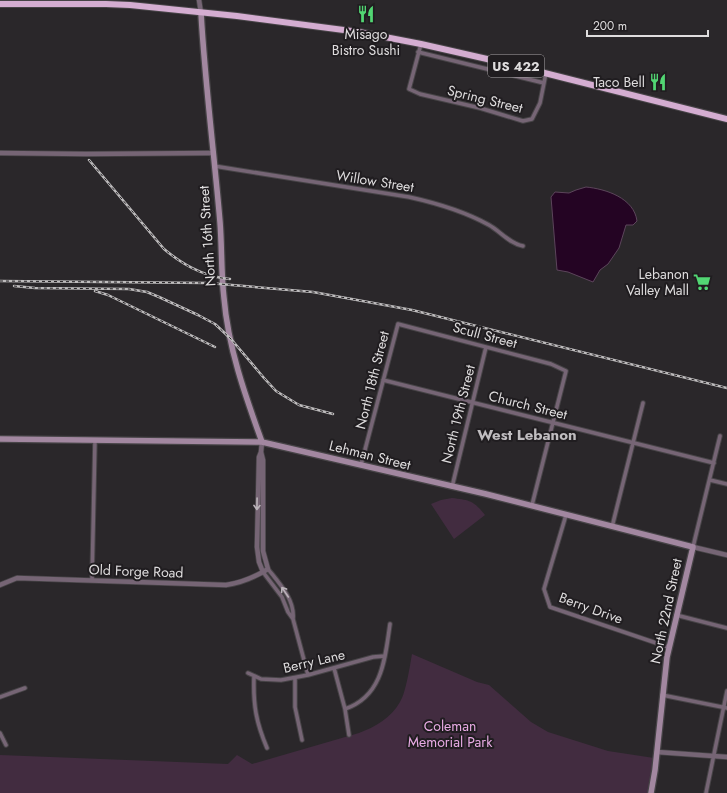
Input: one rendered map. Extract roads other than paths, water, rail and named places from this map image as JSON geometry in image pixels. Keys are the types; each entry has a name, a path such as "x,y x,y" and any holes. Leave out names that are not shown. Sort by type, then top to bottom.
{"highway":[{"name":"US 422","path":"0,4 106,4 200,13 360,32 421,44 727,118"}],"main road":[{"name":"North 16th Street","path":"200,13 220,222 224,298 227,324 241,381 262,442"},
{"name":"Lehman Street","path":"0,439 262,442 532,506 693,547"},
{"name":"North 22nd Street","path":"651,793 657,752 668,647 693,547"}],"street":[{"path":"199,0 200,13"},
{"path":"421,44 418,52 544,83"},
{"name":"Spring Street","path":"418,52 409,89 420,94 480,108 523,121 532,119 540,103 546,74"},
{"path":"0,152 86,154 213,153"},
{"name":"Willow Street","path":"214,166 409,197 436,203 489,225 514,243 523,246"},
{"name":"Scull Street","path":"398,324 551,364 566,371 553,423"},
{"name":"North 18th Street","path":"361,465 398,324"},
{"name":"North 19th Street","path":"452,487 486,347"},
{"name":"Church Street","path":"384,380 714,463"},
{"path":"612,527 643,403"},
{"path":"532,506 553,423"},
{"name":"North 22nd Street","path":"693,547 720,436"},
{"path":"92,580 95,440"},
{"name":"North 16th Street","path":"262,442 263,551 268,569 290,599 308,675"},
{"name":"North 16th Street","path":"261,452 258,457 257,553 263,572 282,597 288,612 294,619"},
{"path":"710,480 727,484"},
{"name":"Berry Drive","path":"566,515 544,590 550,607 668,647"},
{"name":"Lehman Street","path":"693,547 727,555"},
{"name":"Old Forge Road","path":"0,584 17,578 226,586 236,584 268,569"},
{"path":"676,615 727,628"},
{"path":"345,709 359,703 375,685 380,676 390,624"},
{"name":"Berry Lane","path":"248,673 269,680 295,678 385,656"},
{"path":"334,668 345,709 349,734"},
{"path":"254,676 256,716 260,732 267,748"},
{"path":"295,678 295,707 302,740"},
{"path":"0,697 25,688"},
{"path":"706,793 713,755 725,707 727,691"},
{"path":"662,695 725,707"},
{"path":"0,733 6,745"},
{"path":"657,752 727,757"}],"railway":[{"path":"89,160 164,249 194,269 211,276 230,279"},
{"path":"0,281 208,283 313,292 412,310 727,388"},
{"path":"14,286 35,288 129,289 147,292 215,324 231,339 276,391 299,405 333,414"},
{"path":"95,291 108,295 215,347"}],"place":[{"name":"Misago Bistro Sushi","path":"366,14"},
{"name":"Taco Bell","path":"658,82"},
{"name":"Lebanon Valley Mall","path":"702,282"}],"district":[{"name":"West Lebanon","path":"527,435"}],"park label":[{"name":"Coleman Memorial Park","path":"450,734"}]}
